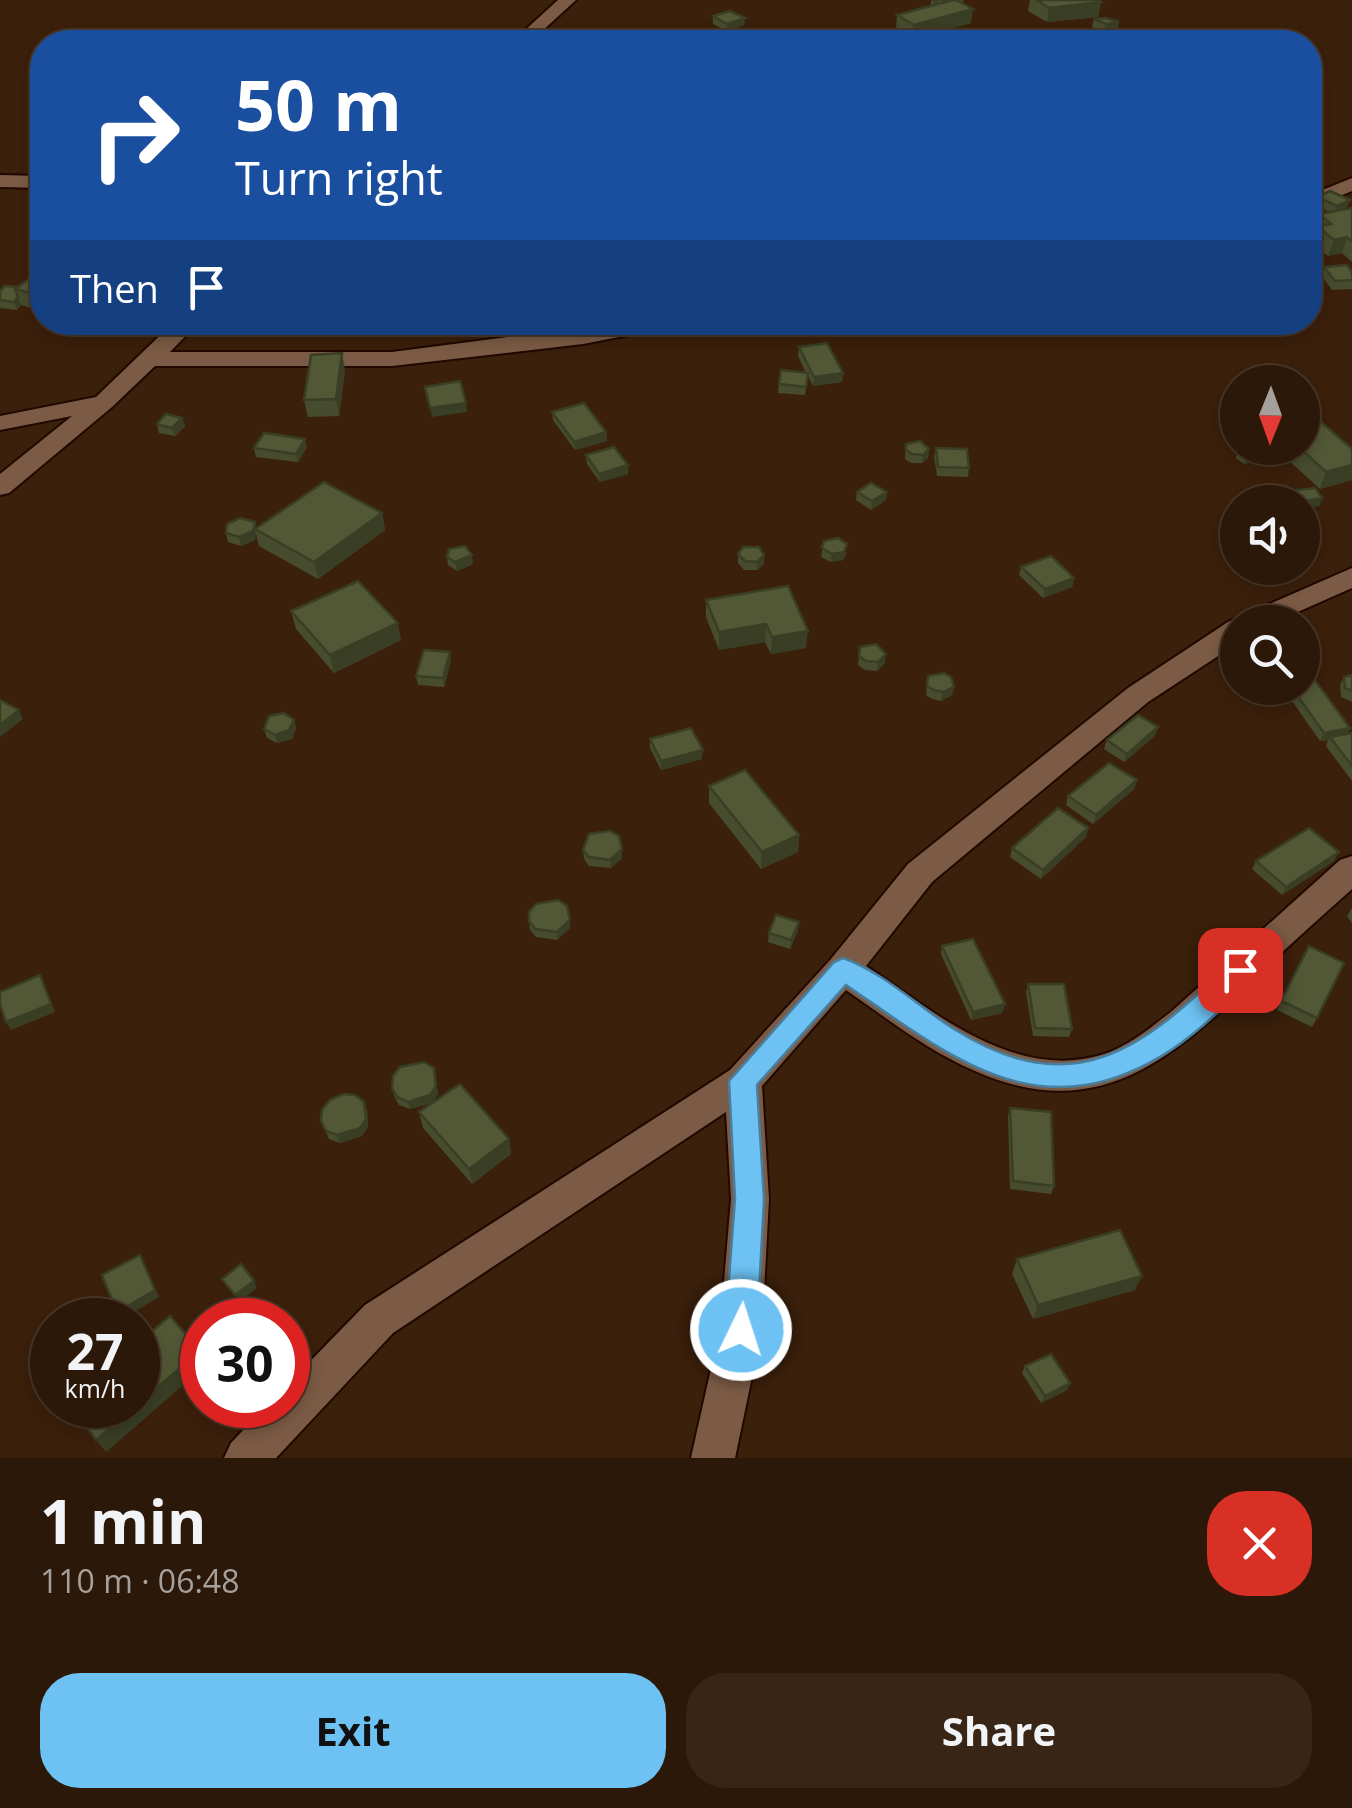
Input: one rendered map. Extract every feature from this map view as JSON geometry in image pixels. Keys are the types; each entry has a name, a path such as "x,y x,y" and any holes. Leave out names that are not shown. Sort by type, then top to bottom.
{"street":[{"path":"534,30 568,0"},
{"path":"0,181 30,182"},
{"path":"1322,197 1352,184"},
{"path":"0,486 104,402 176,335"},
{"path":"153,359 392,359 594,335"},
{"path":"0,423 104,402"},
{"path":"1289,605 1352,577"},
{"path":"246,1458 379,1319 743,1081 843,969 920,873 1138,695 1220,640"},
{"path":"843,969 948,1040 995,1063 1045,1074 1093,1074 1129,1062 1180,1029 1352,869"},
{"path":"712,1458 741,1330 750,1199 743,1081"}],"building":[{"path":"956,0 973,9 914,25 897,15"},
{"path":"1037,0 1098,0 1101,2 1049,8"},
{"path":"730,11 745,18 727,24 713,16"},
{"path":"1094,19 1119,22 1106,24"},
{"path":"1330,191 1350,200 1337,206 1322,199 1322,195"},
{"path":"1352,208 1352,241 1347,237 1334,240 1322,230 1322,225 1331,224 1322,213"},
{"path":"1347,265 1352,280 1335,281 1324,267"},
{"path":"30,278 30,293 15,289"},
{"path":"5,286 18,287 14,302 0,300 0,291"},
{"path":"827,343 843,373 814,377 799,347"},
{"path":"342,353 336,399 304,400 311,355"},
{"path":"781,370 808,373 806,387 779,384"},
{"path":"460,381 466,403 430,408 425,387"},
{"path":"584,403 606,432 574,442 552,412"},
{"path":"166,414 182,418 172,428 157,424"},
{"path":"1320,421 1352,449 1352,465 1326,472 1318,465"},
{"path":"264,433 305,439 296,454 254,448"},
{"path":"920,441 929,449 923,455 906,450 906,444"},
{"path":"614,447 628,465 599,474 586,455"},
{"path":"936,448 967,449 969,468 938,467"},
{"path":"324,482 382,513 314,562 255,529"},
{"path":"871,483 887,492 872,501 857,492"},
{"path":"240,518 255,522 253,531 239,537 226,533 227,524"},
{"path":"838,538 847,544 844,552 832,554 822,548 824,541"},
{"path":"465,546 472,555 455,562 447,557 449,549"},
{"path":"743,547 759,547 764,555 757,562 745,561 738,554"},
{"path":"1051,556 1074,578 1045,589 1021,567"},
{"path":"358,581 398,623 330,655 291,611"},
{"path":"788,586 808,631 772,637 766,624 719,632 706,600"},
{"path":"876,644 886,654 878,662 859,656 860,647"},
{"path":"424,650 450,652 443,678 416,676"},
{"path":"944,673 951,677 954,687 943,692 927,686 928,676"},
{"path":"1352,675 1352,691 1345,688 1344,677"},
{"path":"1320,687 1350,728 1324,733 1304,705 1320,705"},
{"path":"0,700 19,710 0,725"},
{"path":"284,713 294,720 289,730 275,735 264,729 269,716"},
{"path":"1138,715 1158,727 1127,754 1107,740"},
{"path":"691,728 703,750 661,761 650,739"},
{"path":"1352,733 1352,766 1330,737"},
{"path":"1109,763 1137,780 1096,815 1068,796"},
{"path":"745,770 799,835 762,852 709,786"},
{"path":"1058,808 1088,828 1043,870 1012,848"},
{"path":"1309,828 1339,852 1286,887 1256,861"},
{"path":"610,831 619,836 622,849 610,860 589,857 583,850 589,834"},
{"path":"558,900 567,906 570,920 557,932 535,929 529,912 536,904"},
{"path":"776,915 799,922 791,940 769,933"},
{"path":"973,939 1005,1004 973,1012 942,946"},
{"path":"1309,946 1344,963 1317,1018 1281,1001"},
{"path":"40,975 51,1004 6,1022 0,992"},
{"path":"1028,984 1064,984 1072,1029 1035,1028"},
{"path":"424,1062 434,1068 436,1086 430,1095 408,1102 397,1097 392,1088 393,1076 400,1067"},
{"path":"460,1084 509,1139 469,1169 419,1112"},
{"path":"343,1094 355,1095 364,1102 366,1119 360,1128 337,1135 326,1131 321,1121 322,1110 330,1100"},
{"path":"1010,1108 1051,1112 1054,1186 1013,1181"},
{"path":"1120,1230 1142,1276 1038,1305 1017,1259"},
{"path":"140,1255 155,1290 141,1298 111,1298 102,1275"},
{"path":"241,1264 254,1281 235,1295 222,1279"},
{"path":"170,1316 180,1328 180,1368 160,1385 160,1324"},
{"path":"1051,1354 1070,1383 1045,1396 1025,1366"},
{"path":"87,1428 110,1428 96,1440"}],"route":[{"path":"741,1330 750,1199 743,1081 843,969 948,1040 995,1063 1045,1074 1093,1074 1129,1062 1180,1029 1240,970"}]}
